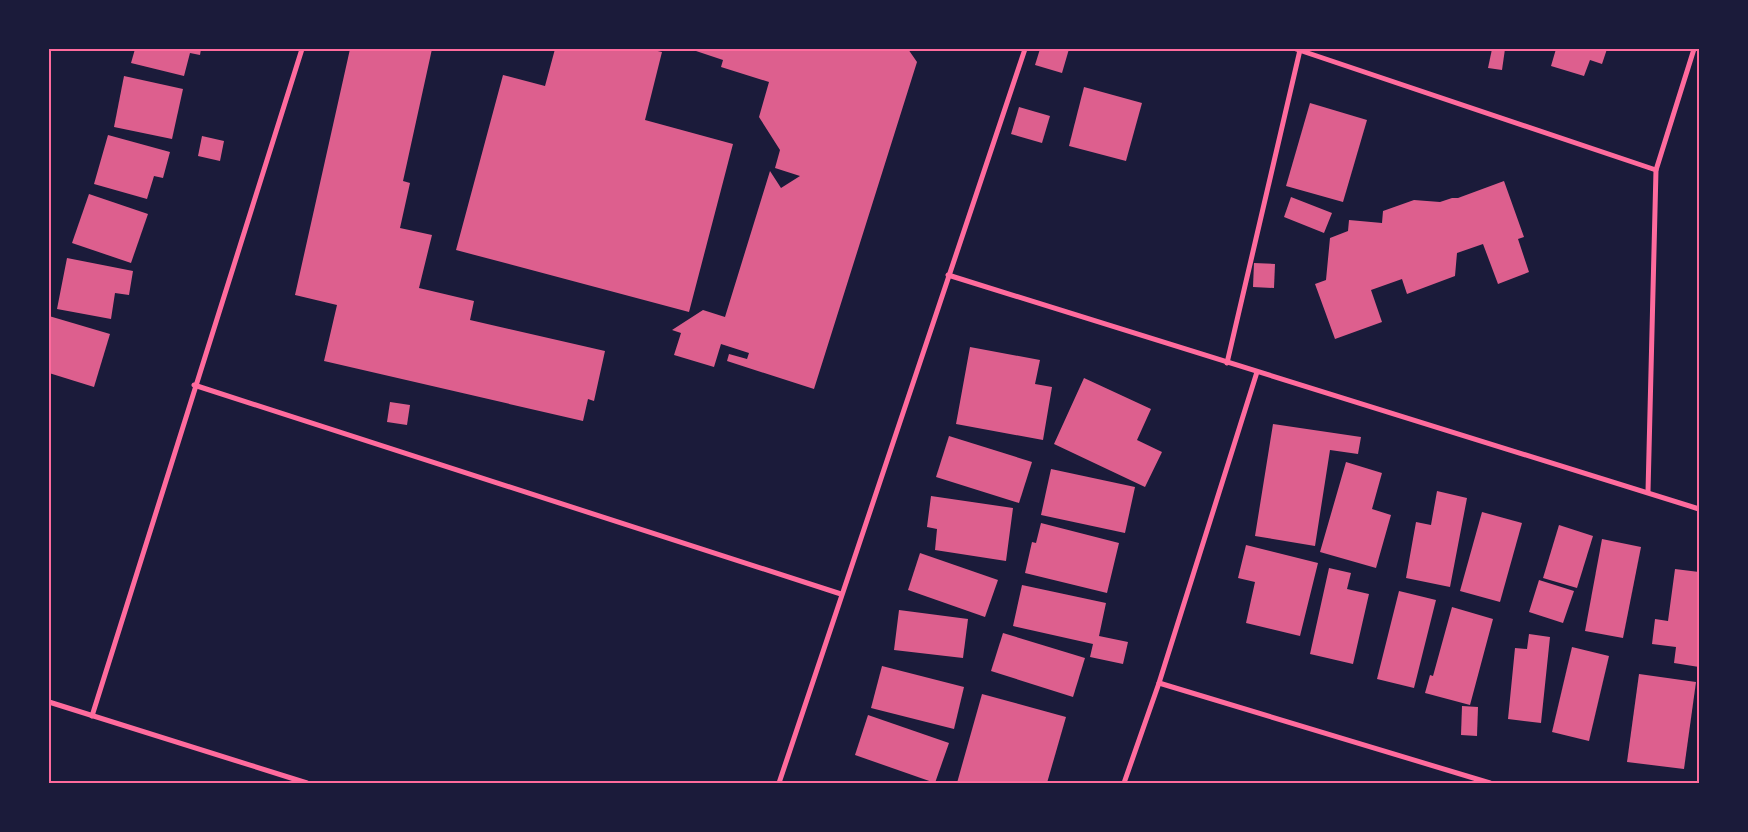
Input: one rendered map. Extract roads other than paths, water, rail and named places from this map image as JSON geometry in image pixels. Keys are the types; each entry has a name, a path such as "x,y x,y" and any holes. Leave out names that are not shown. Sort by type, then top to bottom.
{"street":[{"path":"92,716 194,384 302,49"},
{"path":"778,783 1025,49"},
{"path":"1227,363 1298,49 1656,170"},
{"path":"1648,492 1656,170 1694,49"},
{"path":"948,276 1699,509"},
{"path":"1124,783 1159,683 1257,372"},
{"path":"194,384 841,594"},
{"path":"1159,683 1490,783"},
{"path":"49,702 307,783"}]}
